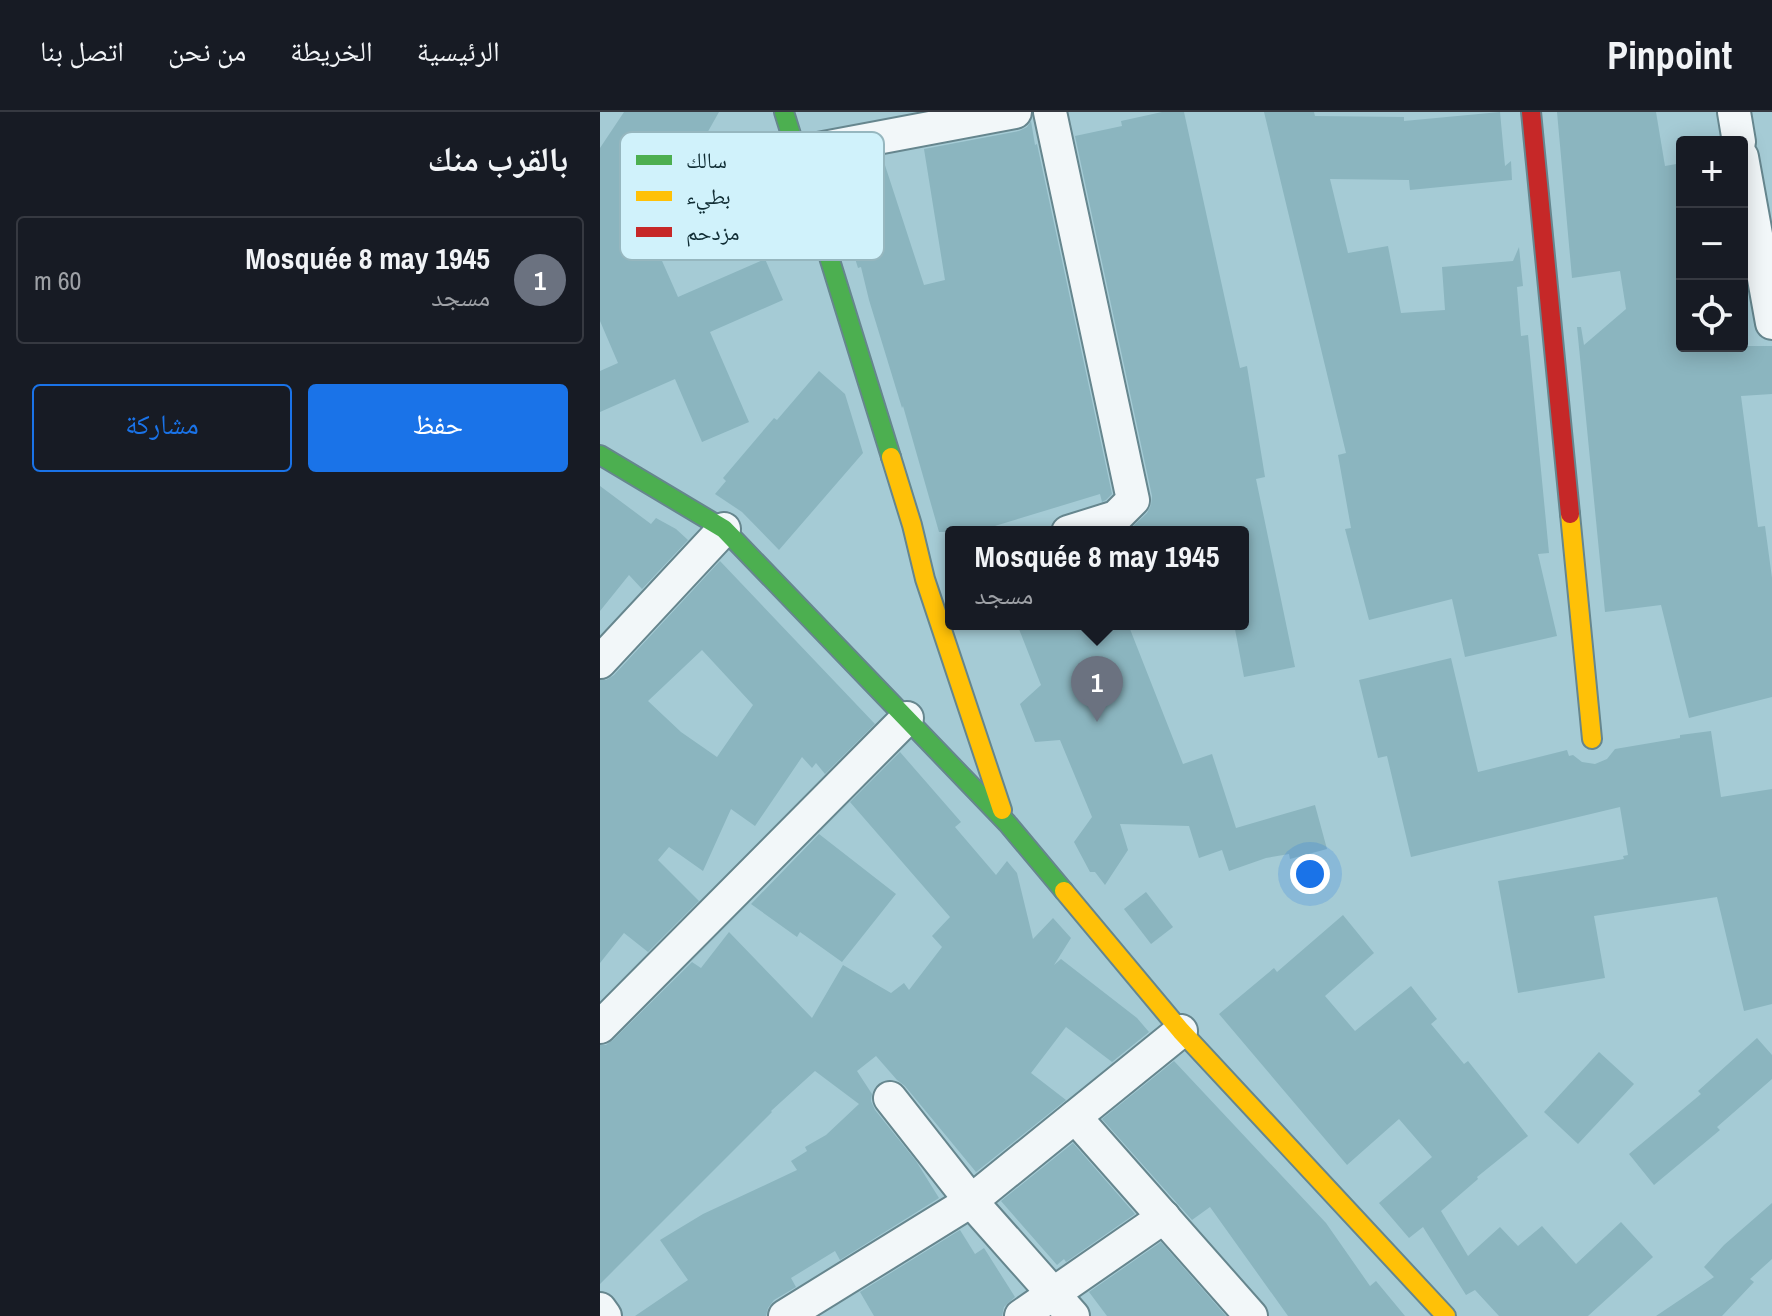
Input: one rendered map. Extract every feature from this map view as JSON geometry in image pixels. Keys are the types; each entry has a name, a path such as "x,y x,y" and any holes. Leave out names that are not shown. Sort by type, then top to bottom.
{"street":[{"path":"784,112 790,132"},
{"path":"884,137 1015,112"},
{"path":"1050,112 1133,500 1116,517 1087,526"},
{"path":"1531,112 1592,739"},
{"path":"1734,112 1738,136"},
{"path":"1748,190 1772,323"},
{"path":"830,260 912,525 938,575 945,600"},
{"path":"600,455 724,529 1007,823 1181,1031 1446,1316"},
{"path":"600,662 724,529"},
{"path":"953,630 1007,823"},
{"path":"600,1027 907,718"},
{"path":"785,1316 971,1201 1181,1031"},
{"path":"890,1098 971,1201 1063,1305"},
{"path":"1075,1117 1246,1314"},
{"path":"1021,1316 1063,1305 1164,1217"},
{"path":"600,1309 605,1316"}],"building":[{"path":"624,112 719,112 708,132 620,132 620,260 662,260 678,297 765,260 783,300 710,332 749,422 702,442 675,379 600,412 600,371 618,363 600,321 600,148"},
{"path":"1162,112 1184,112 1240,368 1247,366 1265,477 1256,479 1295,667 1244,677 1235,630 1249,630 1249,526 1133,526 1147,513 1152,496 1075,136 1122,126 1121,121"},
{"path":"1264,112 1404,117 1404,121 1500,112 1505,166 1511,161 1512,180 1410,190 1409,180 1330,179 1348,253 1388,246 1401,313 1445,310 1442,267 1513,261 1519,247 1523,286 1517,287 1521,336 1528,335 1549,553 1538,554 1557,636 1465,657 1452,599 1369,620 1345,529 1351,528 1338,455 1346,453"},
{"path":"1557,112 1656,112 1665,166 1676,164 1676,352 1748,352 1748,346 1772,346 1772,394 1741,396 1758,527 1765,526 1772,578 1772,697 1689,718 1661,605 1605,612 1577,327 1581,327 1584,345 1626,309 1620,271 1572,278"},
{"path":"1031,121 1112,494 1102,502 1100,494 995,526 945,526 945,532 939,532 861,267 858,268 856,260 884,260 884,162 924,285 945,280 924,149 1027,127"},
{"path":"819,371 845,394 863,453 779,550 742,512 715,494 726,481 723,478"},
{"path":"600,486 651,524 656,518 688,540 642,589 629,575 600,611"},
{"path":"720,561 875,724 825,774 816,763 812,768 802,757 755,826 731,809 703,871 669,847 658,860 699,901 648,952 624,933 600,963 600,680 614,675","holes":["702,650 753,705 717,757 681,732 648,701"]},
{"path":"1019,630 1130,630 1183,764 1212,754 1236,828 1315,805 1327,849 1290,859 1289,854 1266,858 1229,871 1222,850 1199,858 1189,826 1120,824 1128,850 1105,885 1095,872 1090,872 1074,842 1092,817 1060,740 1035,742 1020,704 1041,685"},
{"path":"1451,658 1478,772 1567,750 1569,756 1595,764 1607,759 1615,749 1711,731 1721,797 1772,789 1772,1004 1744,1011 1717,897 1594,916 1605,978 1518,993 1498,881 1624,859 1623,856 1628,855 1620,807 1411,857 1387,756 1378,758 1359,680"},
{"path":"900,752 961,822 955,827 996,875 1007,861 1017,873 1033,939 1053,918 1071,938 1054,965 1061,959 1137,1018 1149,1032 1112,1062 1066,1027 1031,1073 1066,1100 976,1172 876,1056 857,1071 872,1094 875,1110 916,1161 939,1198 840,1260 835,1251 791,1278 796,1287 774,1300 766,1316 635,1316 688,1280 660,1240 703,1214 797,1170 791,1161 807,1151 805,1147 826,1135 859,1104 815,1071 771,1111 600,1284 600,1045 613,1040 692,962 701,968 729,932 812,1018 843,965 891,993 904,983 909,990 942,947 932,936 950,917 850,802"},
{"path":"819,834 896,894 842,962 800,932 797,937 751,904"},
{"path":"1146,892 1173,927 1151,944 1124,909"},
{"path":"1343,915 1374,953 1325,996 1355,1031 1411,986 1437,1019 1431,1024 1464,1064 1468,1061 1528,1136 1441,1211 1468,1256 1500,1227 1518,1246 1542,1226 1576,1264 1621,1222 1653,1257 1588,1316 1499,1316 1475,1290 1466,1295 1423,1227 1409,1238 1379,1203 1432,1157 1399,1119 1347,1165 1219,1014 1274,968 1277,972"},
{"path":"1757,1038 1772,1055 1772,1079 1717,1127 1720,1130 1654,1185 1629,1154 1701,1094 1698,1091"},
{"path":"1599,1052 1634,1084 1578,1144 1544,1112"},
{"path":"1174,1061 1326,1223 1370,1286 1376,1281 1405,1316 1288,1316 1210,1207 1192,1220 1102,1119"},
{"path":"1073,1143 1135,1214 1066,1262 1064,1259 1057,1265 1001,1201"},
{"path":"1772,1203 1772,1259 1750,1279 1754,1282 1722,1316 1656,1316 1714,1277 1704,1267"},
{"path":"960,1230 975,1254 984,1248 1015,1297 1004,1307 1002,1316 874,1316 860,1292"},
{"path":"1161,1242 1226,1316 1107,1316 1089,1292"}],"traffic: fast":[{"path":"784,112 790,132"},
{"path":"830,260 891,457"},
{"path":"600,455 724,529 1007,823 1064,891"}],"traffic: slow":[{"path":"891,457 925,579 1002,810"},
{"path":"1570,514 1592,739"},
{"path":"1064,891 1181,1031 1446,1316"}],"traffic: jam":[{"path":"1531,112 1570,514"}],"place":[{"name":"Mosquée 8 may 1945","path":"1097,722"}]}
